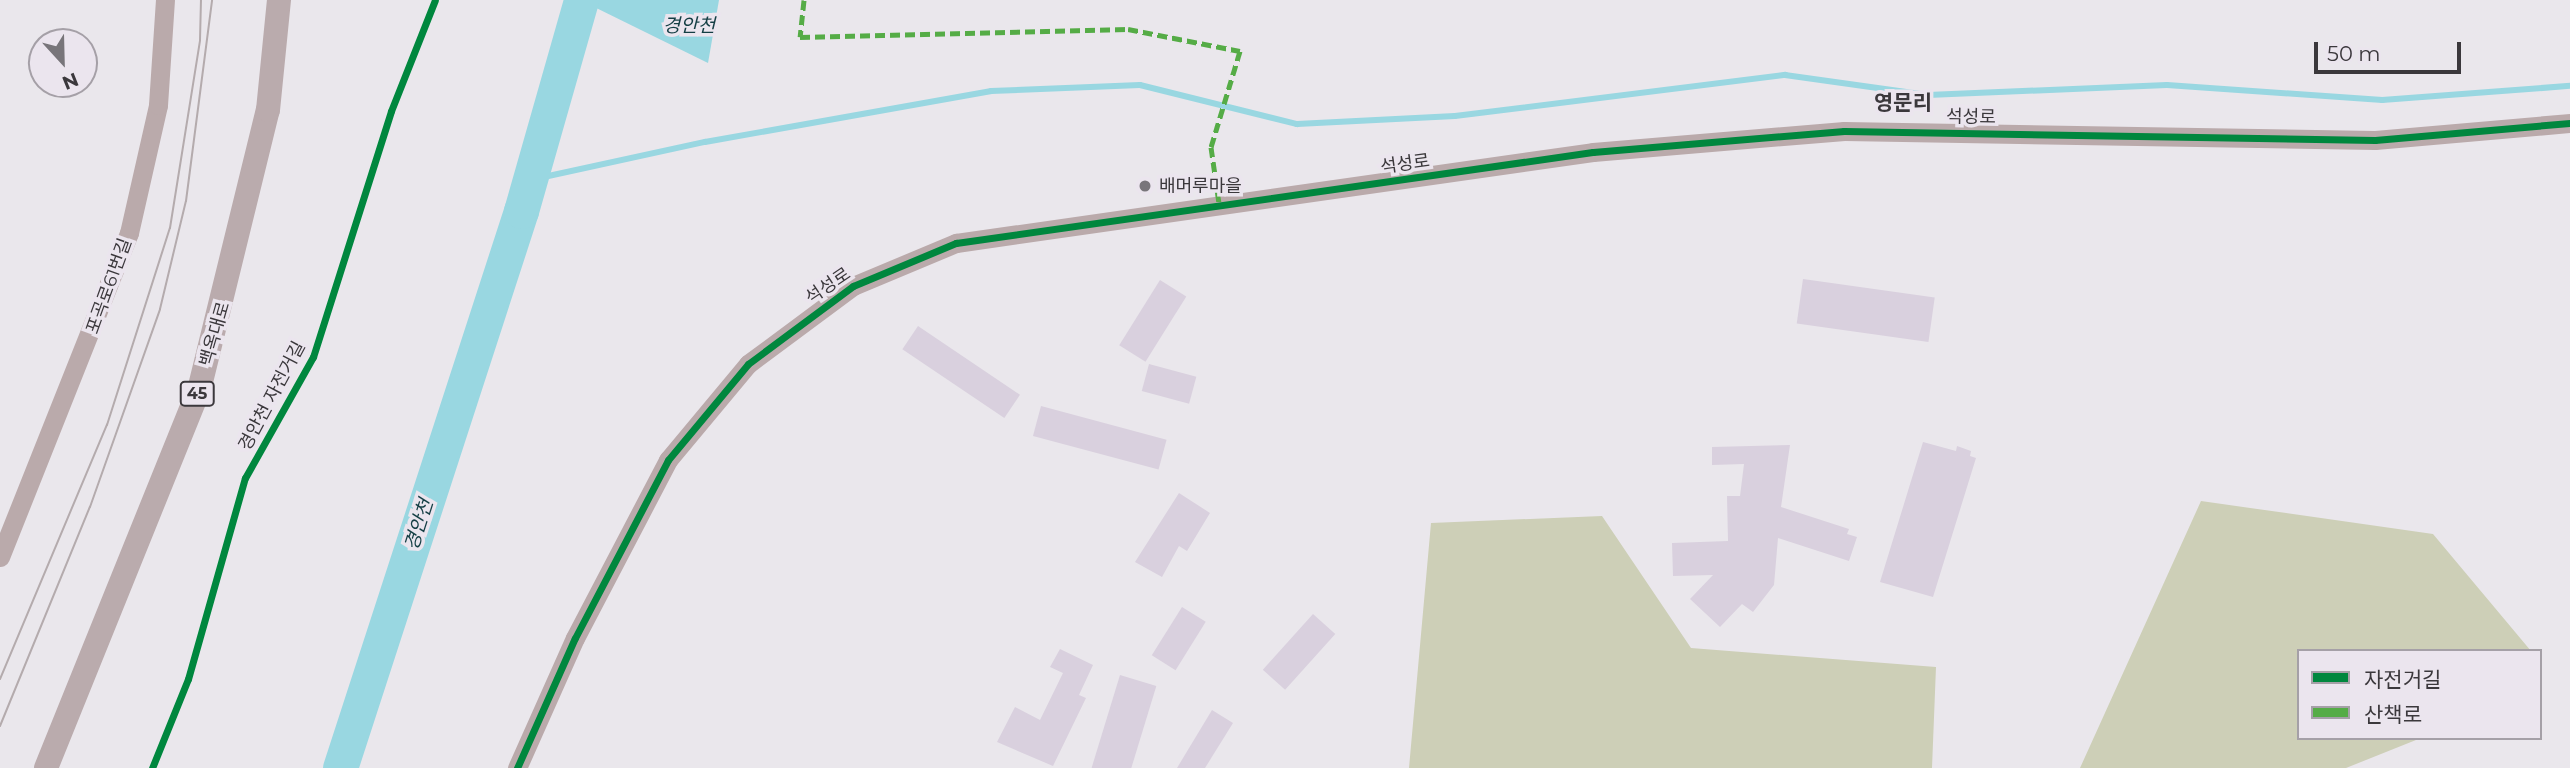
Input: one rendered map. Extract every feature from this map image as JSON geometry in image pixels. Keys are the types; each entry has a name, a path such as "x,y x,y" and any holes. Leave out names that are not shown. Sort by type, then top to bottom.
{"main road":[{"name":"백옥대로","path":"46,768 200,386 268,110 279,0"}],"street":[{"name":"포곡로61번길","path":"0,557 129,233 158,106 165,0"},
{"name":"석성로","path":"517,768 575,638 677,449 748,364 853,286 956,243 1593,152 1843,131 2375,140 2570,123"}],"green space":[{"path":"2201,501 2433,534 2529,649 2297,649 2297,740 2416,740 2346,768 2080,768"},
{"path":"1602,516 1691,648 1936,667 1932,768 1409,768 1431,523"}],"water":[{"name":"경안천","path":"580,0 719,0 708,63"}],"building":[{"path":"1803,279 1935,298 1928,342 1797,324"},
{"path":"1160,280 1186,296 1145,362 1119,345"},
{"path":"918,326 1020,395 1004,418 902,349"},
{"path":"1149,364 1196,377 1189,404 1142,391"},
{"path":"1041,406 1167,440 1159,470 1033,436"},
{"path":"1923,442 1956,451 1957,446 1971,451 1970,456 1976,458 1933,597 1880,582"},
{"path":"1790,445 1781,507 1849,529 1847,534 1857,537 1849,561 1778,538 1774,585 1753,612 1742,604 1720,627 1690,599 1713,575 1673,576 1672,543 1728,541 1727,496 1740,496 1744,464 1712,465 1712,447"},
{"path":"1179,493 1210,513 1187,551 1179,546 1162,577 1135,562"},
{"path":"1182,607 1206,622 1176,670 1152,655"},
{"path":"1313,614 1335,634 1285,690 1263,670"},
{"path":"1060,649 1093,665 1079,695 1086,698 1053,766 997,742 1015,707 1040,720 1063,673 1050,667"},
{"path":"1120,675 1156,686 1131,768 1092,768"},
{"path":"1212,710 1233,723 1205,768 1177,768"}],"waterway":[{"name":"경안천","path":"340,768 521,211 581,0"},
{"path":"530,180 705,142 991,91 1140,85 1297,124 1455,116 1785,75 1928,95 2167,85 2382,100 2570,86"}],"tram line":[{"path":"0,679 107,425 170,228 200,40 201,0"},
{"path":"0,726 90,507 160,309 186,201 212,0"}],"marked path":[{"path":"804,0 800,37 1128,29 1240,51 1211,147 1219,203"}],"cycle path":[{"name":"경안천 자전거길","path":"152,768 188,679 245,478 313,357 391,111 435,0"},
{"path":"517,768 575,638 668,460 748,364 853,286 956,243 1593,152 1844,131 2375,140 2570,123"}],"place":[{"name":"배머루마을","path":"1145,186"}],"district":[{"name":"영문리","path":"1903,103"}]}
